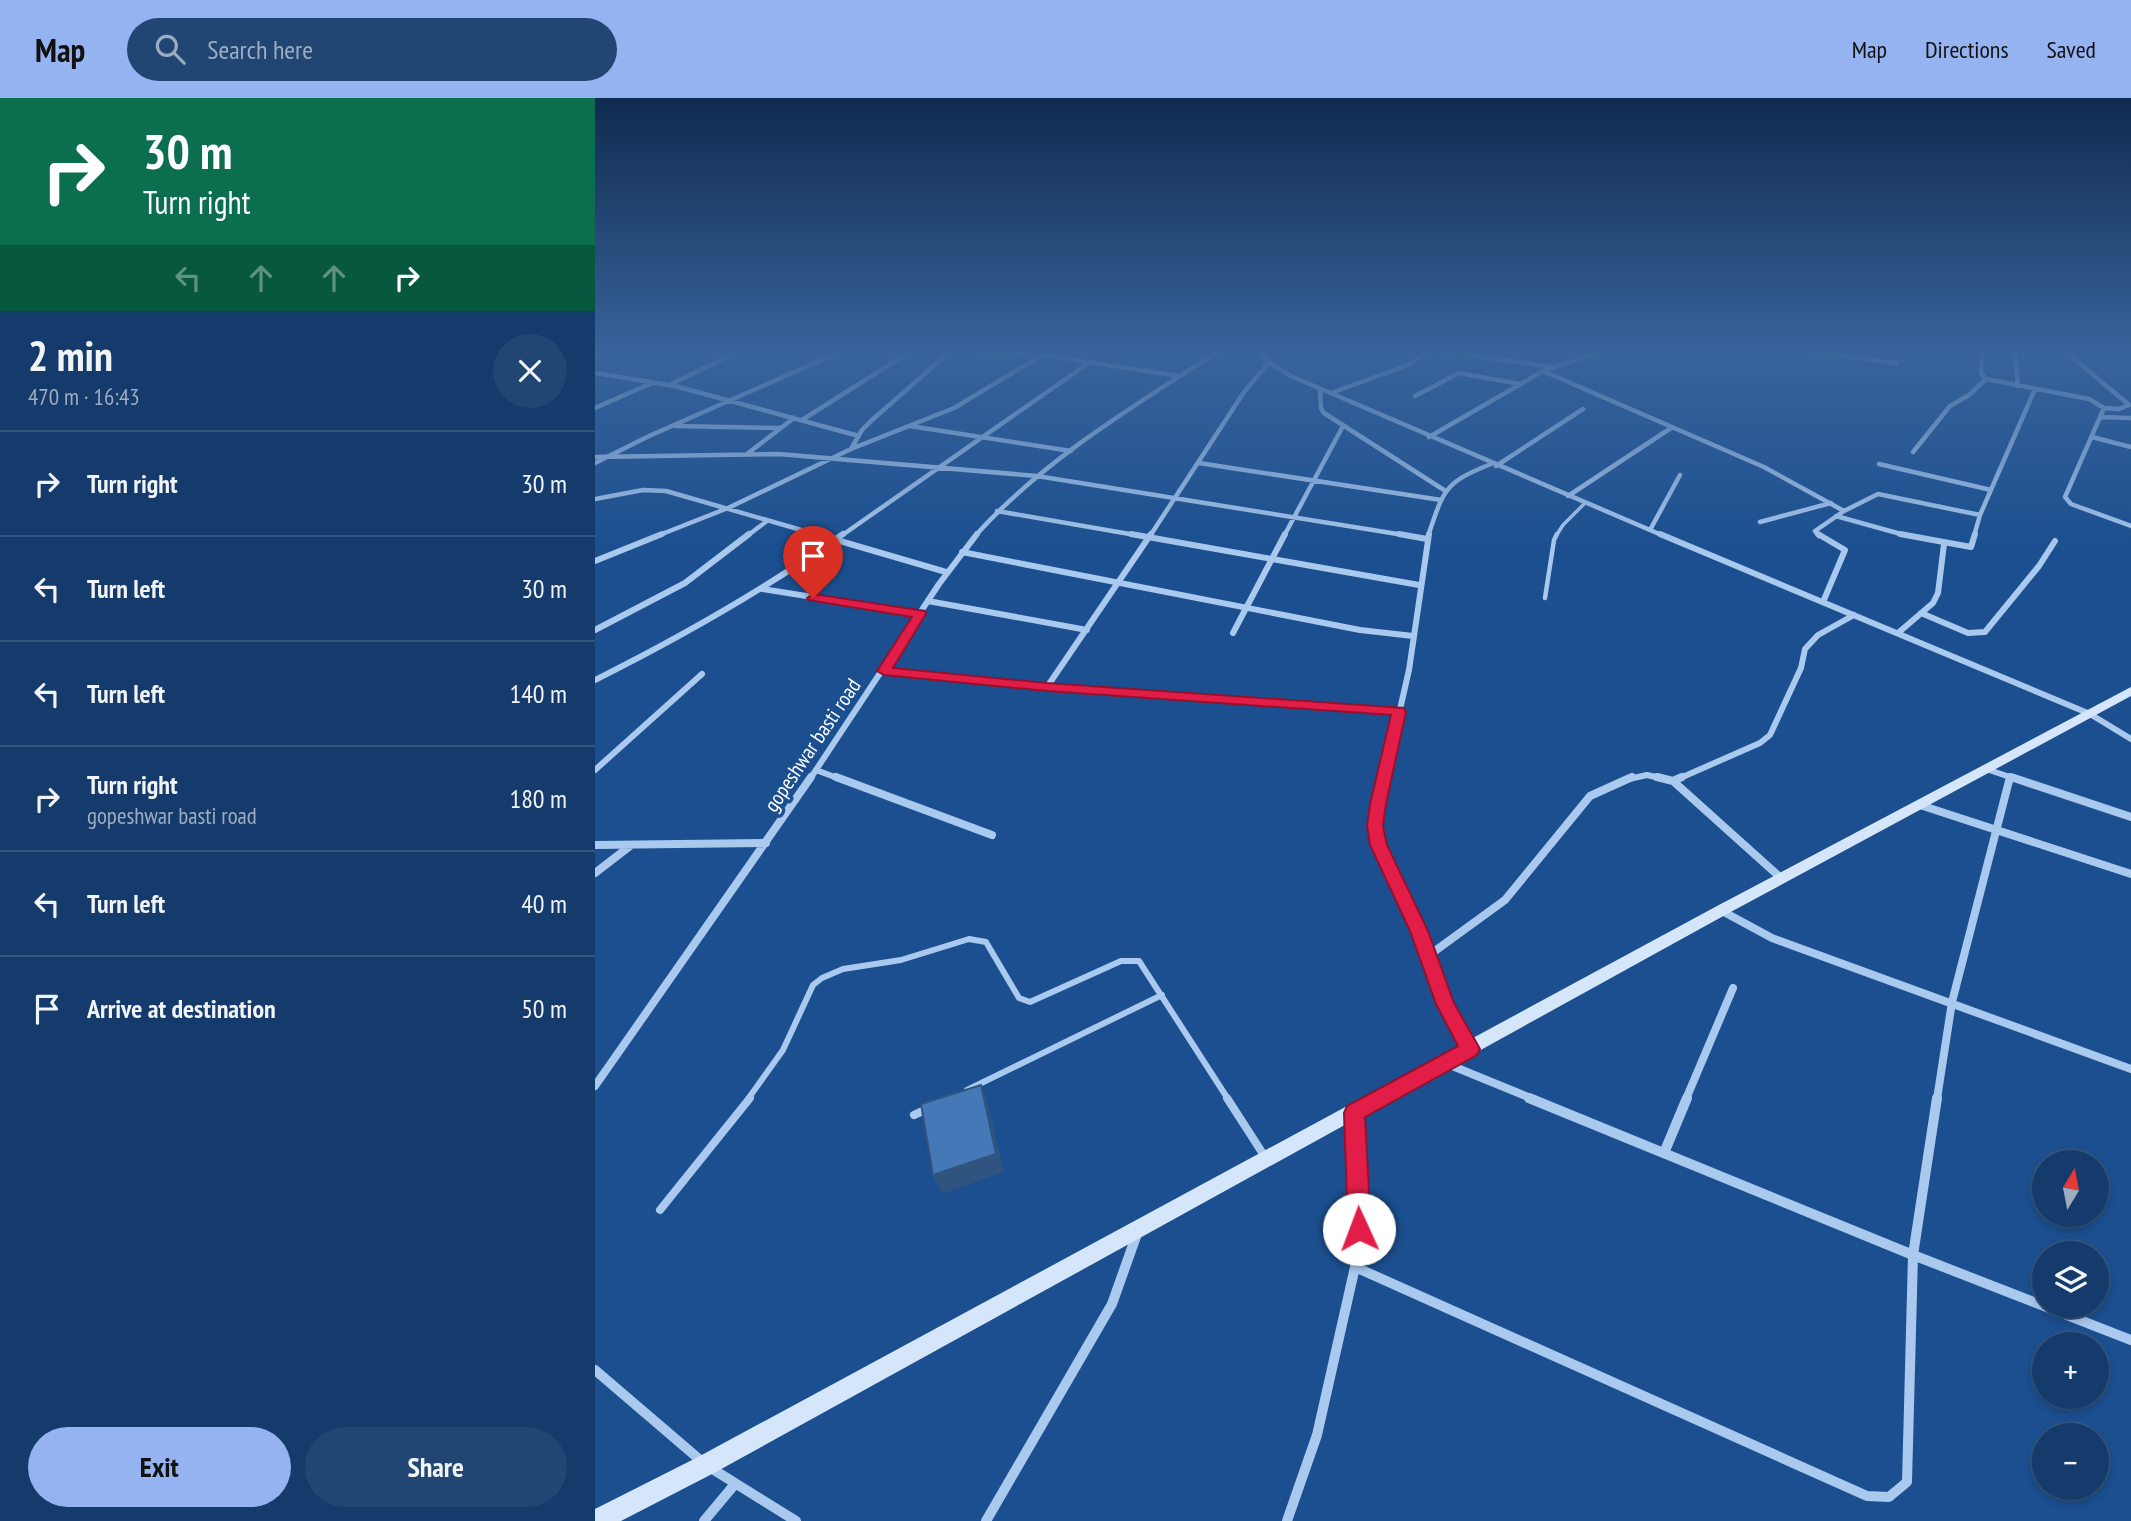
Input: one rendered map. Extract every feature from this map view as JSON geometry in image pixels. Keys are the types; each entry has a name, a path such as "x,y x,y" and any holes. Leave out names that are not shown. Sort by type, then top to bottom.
{"street":[{"path":"595,463 691,417"},
{"path":"801,420 805,417"},
{"path":"851,449 875,417"},
{"path":"597,558 728,508 851,449 928,417"},
{"path":"595,680 684,635 761,589 836,541 1011,417"},
{"name":"gopeshwar basti road","path":"595,1086 884,671 946,572 997,511 1071,451 1120,417"},
{"path":"1047,687 1228,417"},
{"path":"1332,417 1444,490"},
{"path":"1385,417 2090,714 2131,738"},
{"path":"1429,437 1463,417"},
{"path":"1470,1049 1445,1004 1419,931 1378,845 1375,826 1413,636 1427,539 1444,490 1463,475 1494,465 1570,417"},
{"path":"1647,417 1764,467 1844,511"},
{"path":"1913,452 1941,417"},
{"path":"1836,516 1866,526 1944,544 1971,547 1980,515 2023,417"},
{"path":"746,454 794,418 859,436"},
{"path":"2131,418 2100,418 2065,497 2067,501 2131,526"},
{"path":"671,426 781,428"},
{"path":"909,426 1071,451"},
{"path":"1233,633 1343,426"},
{"path":"1568,496 1671,428"},
{"path":"2092,437 2131,447"},
{"path":"595,457 746,454 939,467 1037,477 1427,539"},
{"path":"1199,463 1441,500"},
{"path":"1879,464 1991,490"},
{"path":"1650,530 1680,475"},
{"path":"595,499 658,489 946,572"},
{"path":"1823,602 1845,550 1821,538 1815,531 1844,511 1878,494 1980,515"},
{"path":"1761,522 1831,503"},
{"path":"997,511 1419,585"},
{"path":"595,630 685,583 767,521"},
{"path":"1921,613 1968,633 1985,632 2056,541"},
{"path":"1898,634 1933,603 1938,593 1944,544"},
{"path":"962,552 1360,630 1413,636"},
{"path":"761,589 920,614"},
{"path":"928,601 1087,630"},
{"path":"1672,781 1760,743 1770,735 1801,668 1800,657 1803,649 1810,640 1854,615"},
{"path":"884,671 1047,687 1399,712"},
{"path":"595,770 702,674"},
{"path":"597,1521 706,1465 1355,1113 1722,910 2131,691"},
{"path":"1985,769 2131,817"},
{"path":"816,770 992,835"},
{"path":"1428,956 1505,900 1590,796 1633,777 1647,775 1672,781 1781,878"},
{"path":"1355,1267 1867,1496 1885,1500 1898,1493 1907,1482 1913,1255 1952,1002 2010,777"},
{"path":"1919,804 2131,874"},
{"path":"595,845 766,843"},
{"path":"595,873 631,845"},
{"path":"1722,910 1772,938 2131,1069"},
{"path":"1664,1153 1733,988"},
{"path":"1445,1063 1913,1255 2131,1340"},
{"path":"1287,1521 1317,1435 1355,1267 1359,1229 1355,1113"},
{"path":"986,1521 1112,1304 1139,1228"},
{"path":"595,1370 706,1465 796,1521"},
{"path":"704,1521 735,1484"}],"lane":[{"path":"1545,598 1557,533 1585,503"},
{"path":"660,1210 767,1076 783,1050 813,985 826,975 903,959 975,938 986,943 1024,1002 1039,1000 1128,958 1139,961 1267,1160"},
{"path":"964,1091 1161,995"},
{"path":"914,1115 939,1103"}],"building":[{"path":"981,1085 996,1154 933,1175 921,1104"}],"route":[{"path":"813,598 920,614 884,671 1047,687 1399,712 1378,804 1375,826 1378,845 1419,931 1445,1004 1470,1049 1355,1113 1359,1229"}]}
